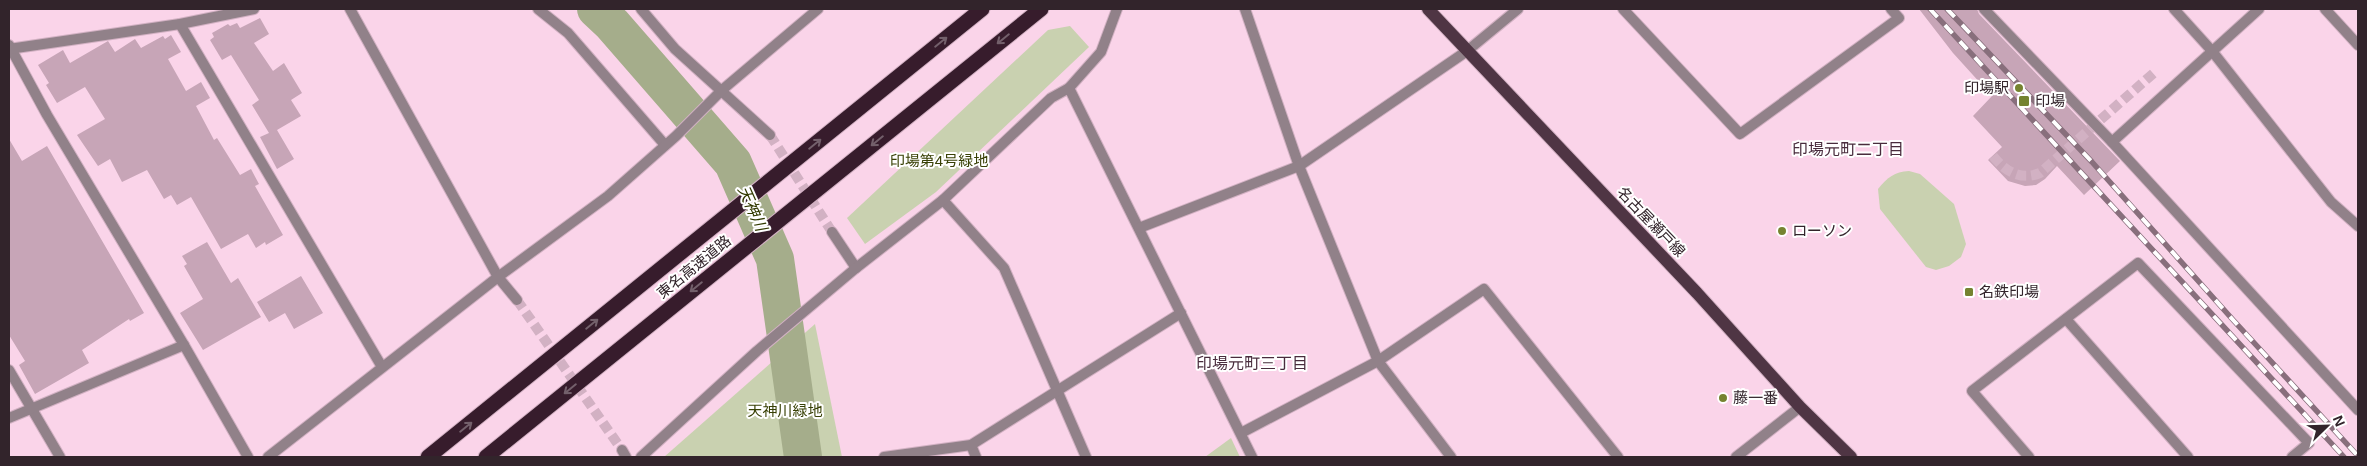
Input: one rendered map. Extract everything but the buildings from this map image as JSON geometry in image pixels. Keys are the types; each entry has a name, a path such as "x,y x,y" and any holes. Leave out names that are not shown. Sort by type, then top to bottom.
{"highway":[{"name":"東名高速道路","path":"428,457 982,9"},
{"name":"東名高速道路","path":"486,457 1041,9"}],"main road":[{"name":"名古屋瀬戸線","path":"1428,9 1697,292 1800,407 1850,457"}],"street":[{"path":"248,457 184,344 9,48 180,24 254,9"},
{"path":"350,9 498,277 517,300"},
{"path":"538,9 568,33 664,145"},
{"path":"641,9 675,49 718,93 770,135"},
{"path":"268,457 498,277 608,196 676,136 718,93 818,9"},
{"path":"641,457 757,351 856,268 943,200 1051,98 1069,88 1101,52 1117,9"},
{"path":"1245,9 1299,166 1378,361 1451,457"},
{"path":"1138,228 1299,166 1467,51 1518,9"},
{"path":"1623,9 1740,134 1899,18 1890,9"},
{"path":"1984,9 2112,142 2358,410"},
{"path":"2174,9 2212,51 2331,202 2358,226"},
{"path":"2112,142 2259,9"},
{"path":"2324,9 2358,45"},
{"path":"180,24 382,367"},
{"path":"1069,88 1252,457"},
{"path":"943,200 1004,268 1086,457"},
{"path":"832,232 856,268"},
{"path":"2029,457 1972,391 2138,263 2309,443 2292,457"},
{"path":"1241,433 1378,361 1484,289 1618,457"},
{"path":"884,457 971,445 1181,314"},
{"path":"2066,318 2188,457"},
{"path":"9,418 32,410 184,344"},
{"path":"9,370 60,457"},
{"path":"1736,457 1800,407"},
{"path":"971,445 976,457"}],"green space":[{"name":"印場第4号緑地","path":"1070,26 1089,47 936,192 865,244 847,218 1048,30"},
{"path":"1909,171 1920,174 1954,204 1966,244 1961,257 1949,266 1936,270 1926,267 1880,209 1878,189 1892,176"},
{"name":"天神川緑地","path":"815,324 842,457 664,457"},
{"path":"1231,438 1240,457 1205,457"}],"waterway":[{"name":"天神川","path":"596,9 612,24 733,163 775,259 803,457"}],"tunnel":[{"path":"1993,156 2014,173 2026,176 2040,173 2156,71"},
{"path":"770,135 832,232"},
{"path":"517,300 622,450"}],"railway":[{"path":"1930,9 2344,457"},
{"path":"1947,9 2092,162 2358,456"}],"place":[{"name":"印場駅","path":"2019,88"},
{"name":"印場","path":"2024,101"},
{"name":"ローソン","path":"1782,231"},
{"name":"名鉄印場","path":"1969,292"},
{"name":"藤一番","path":"1723,398"}],"district":[{"name":"印場元町二丁目","path":"1848,149"},
{"name":"印場元町三丁目","path":"1252,363"}]}
